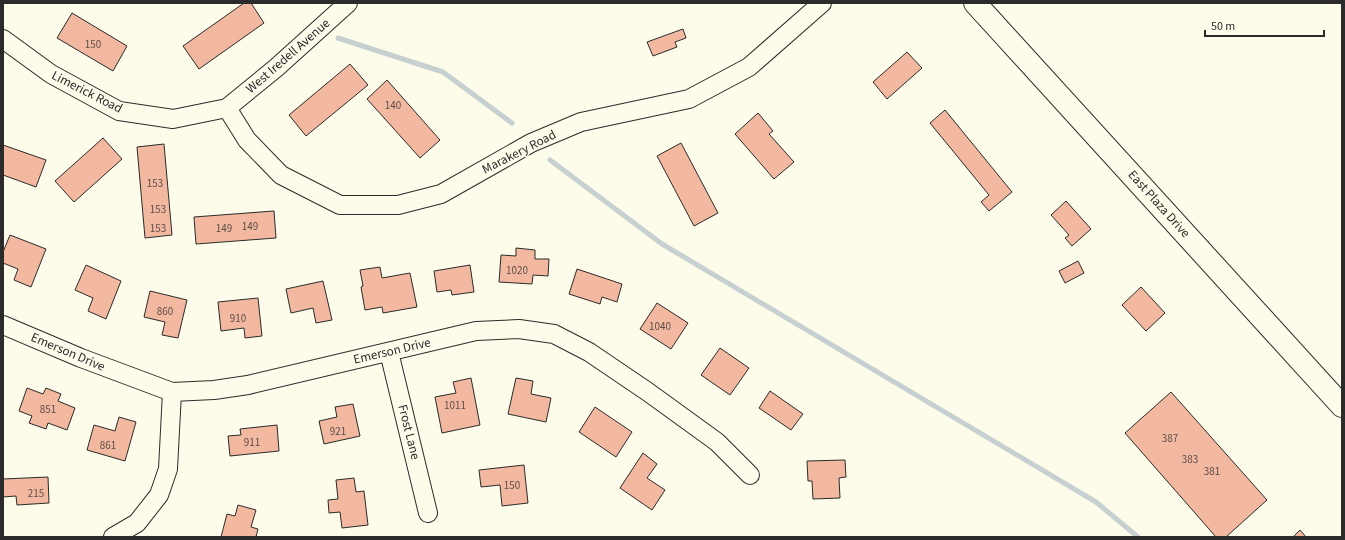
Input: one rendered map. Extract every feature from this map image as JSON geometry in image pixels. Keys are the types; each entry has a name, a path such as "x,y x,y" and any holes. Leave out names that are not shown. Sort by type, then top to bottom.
{"main road":[{"name":"East Plaza Drive","path":"975,3 1342,406"}],"street":[{"name":"West Iredell Avenue","path":"227,108 276,68 348,3"},
{"name":"Marakery Road","path":"227,108 247,140 281,175 340,205 398,205 441,194 531,143 581,122 689,98 748,67 822,3"},
{"name":"Limerick Road","path":"3,39 51,74 118,111 173,119 227,108"},
{"name":"Emerson Drive","path":"3,324 81,358 172,392 214,390 248,385 476,331 519,329 554,334 589,352 648,392 716,442 750,475"},
{"name":"Frost Lane","path":"389,352 428,513"},
{"path":"113,537 137,523 159,495 168,469 172,392"}],"building":[{"path":"244,3 251,3 264,23 199,69 183,46"},
{"path":"72,13 127,46 113,71 57,38"},
{"path":"683,29 686,38 675,42 677,47 653,56 647,42"},
{"path":"907,52 922,68 887,99 873,82"},
{"path":"350,64 368,85 306,136 289,115"},
{"path":"387,80 440,140 420,158 367,99"},
{"path":"945,110 1012,192 989,211 981,202 989,195 930,123"},
{"path":"758,113 773,131 769,134 794,162 774,179 735,134"},
{"path":"103,138 122,159 74,202 55,181"},
{"path":"681,143 718,213 694,226 657,156"},
{"path":"164,144 172,235 145,238 137,147"},
{"path":"3,145 46,160 36,187 3,175"},
{"path":"1066,201 1091,229 1072,246 1065,238 1069,235 1051,215"},
{"path":"274,211 276,238 196,244 194,217"},
{"path":"10,235 46,249 31,287 14,280 18,269 3,263 3,252"},
{"path":"516,248 535,250 535,259 549,259 548,276 533,275 532,284 499,282 501,255 516,256"},
{"path":"1078,261 1084,273 1065,283 1059,271"},
{"path":"86,265 121,281 106,319 88,311 93,298 75,290"},
{"path":"470,265 474,292 452,295 451,290 437,292 434,271"},
{"path":"380,267 382,278 410,273 417,307 383,313 382,307 365,310 360,270"},
{"path":"577,269 622,284 617,302 602,297 600,304 569,294"},
{"path":"323,281 332,320 316,323 313,308 291,313 286,289"},
{"path":"1141,287 1165,313 1146,331 1122,305"},
{"path":"150,291 187,300 178,338 162,335 165,322 144,317"},
{"path":"258,298 262,336 245,338 244,328 221,331 218,302"},
{"path":"657,303 688,323 671,349 640,329"},
{"path":"720,348 749,368 730,395 701,375"},
{"path":"471,378 480,425 442,433 435,397 456,393 453,382"},
{"path":"516,378 533,381 531,394 551,398 546,422 508,414"},
{"path":"27,388 43,394 46,388 61,394 58,401 75,408 67,430 48,423 46,429 29,423 32,416 19,411"},
{"path":"770,391 803,414 791,430 759,408"},
{"path":"1171,392 1267,500 1226,537 1216,537 1125,433"},
{"path":"353,404 360,436 324,444 319,421 337,417 335,407"},
{"path":"595,407 632,432 616,457 579,432"},
{"path":"119,417 136,422 125,461 87,450 94,425 115,431"},
{"path":"277,425 279,451 230,456 228,436 241,435 240,429"},
{"path":"643,453 657,464 647,478 665,490 652,510 620,488"},
{"path":"845,460 846,477 839,478 840,498 813,499 812,481 808,481 807,461"},
{"path":"524,465 528,503 502,506 500,485 481,487 479,470"},
{"path":"48,477 49,503 17,505 16,496 3,497 3,479"},
{"path":"354,478 356,492 364,491 368,525 342,528 340,512 329,513 328,500 338,499 336,480"},
{"path":"238,505 256,510 251,527 258,529 256,537 221,537 227,514 235,516"},
{"path":"1300,530 1306,537 1293,537"}],"waterway":[{"path":"338,38 443,72 512,123"},
{"path":"550,160 662,244 1096,502 1138,537"}]}
